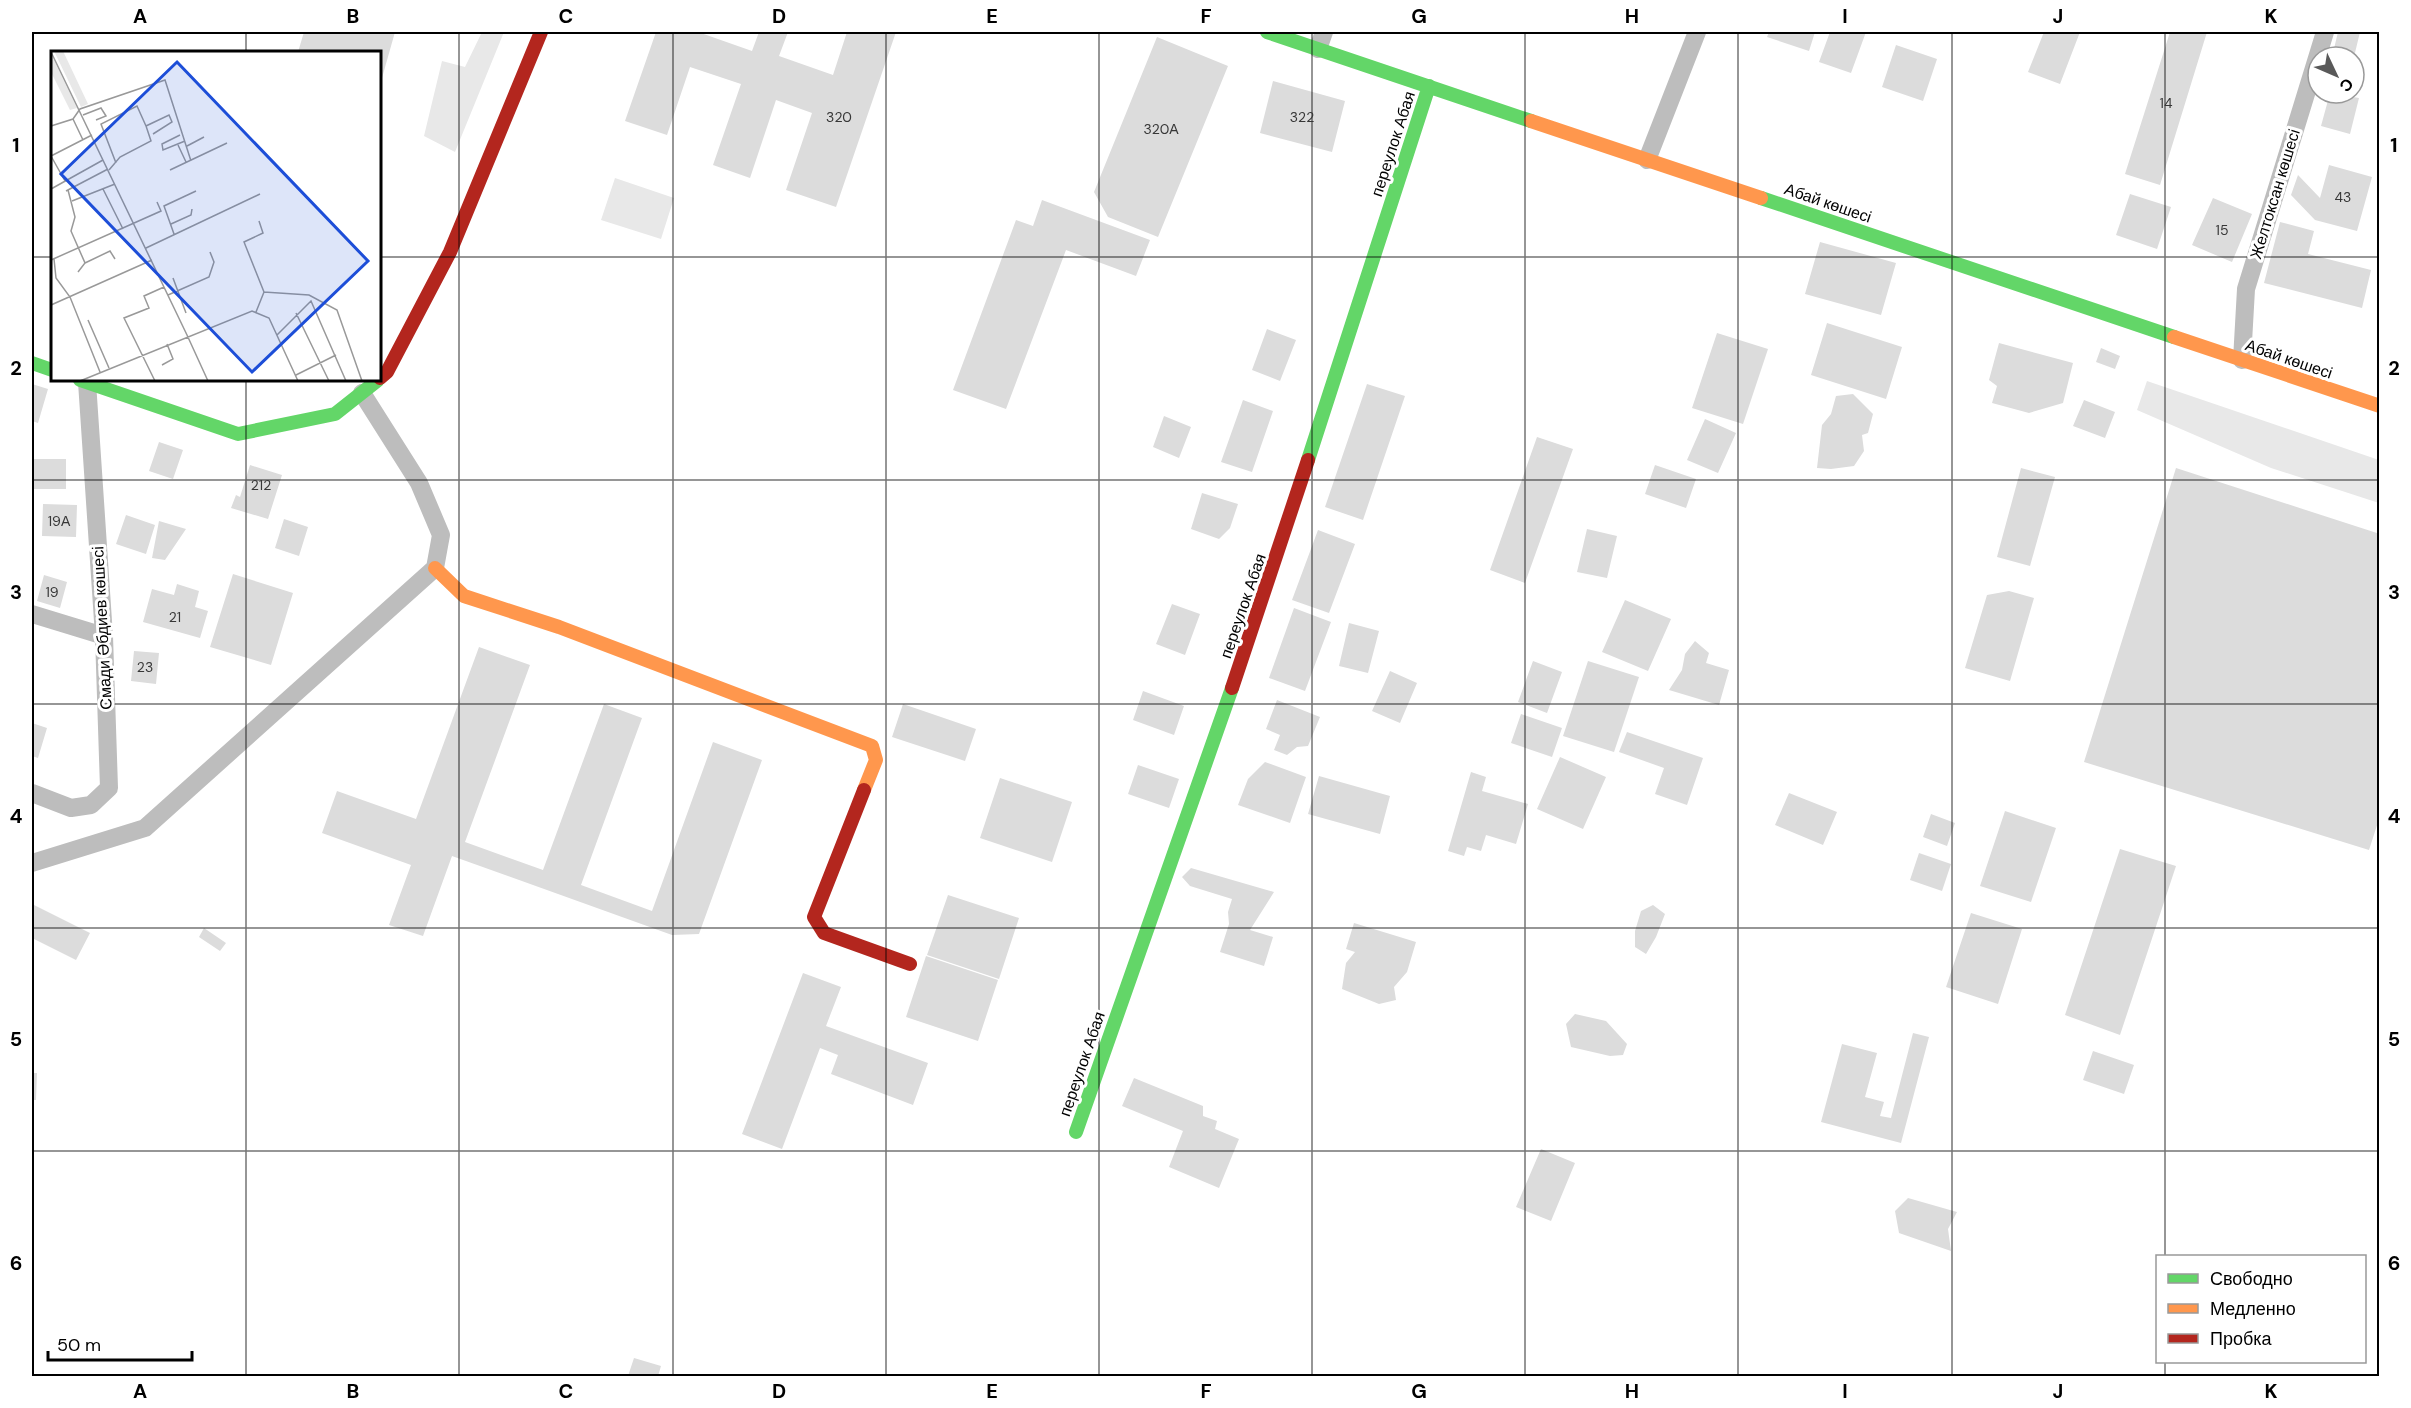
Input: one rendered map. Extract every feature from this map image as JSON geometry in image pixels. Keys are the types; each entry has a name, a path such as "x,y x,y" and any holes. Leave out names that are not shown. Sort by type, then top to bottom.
{"main road":[{"path":"381,377 387,372 450,252 541,32"},
{"name":"Абай көшесі","path":"1267,32 2379,406"},
{"name":"переулок Абая","path":"1076,1132 1255,623 1429,86"},
{"path":"32,363 51,370"},
{"path":"84,381 238,434 335,414 377,381"},
{"path":"435,568 464,596 559,627 872,746 876,760 814,917 824,933 910,964"}],"street":[{"path":"1318,49 1324,32"},
{"path":"1647,160 1697,32"},
{"name":"Желтоксан көшесі","path":"2242,360 2246,289 2325,32"},
{"name":"Смади Әбдиев көшесі","path":"32,793 71,808 91,805 109,788 104,636 84,381"},
{"path":"32,863 144,828 435,568 441,535 418,483 362,393"},
{"path":"32,614 104,636"}],"shaded area":[{"path":"482,32 504,32 455,152 424,136 442,61 465,67"},
{"path":"615,178 674,198 661,239 601,220"},
{"path":"2147,381 2379,460 2379,503 2271,468 2137,410"}],"building":[{"path":"304,32 395,32 381,81 381,51 298,51"},
{"path":"656,32 698,32 752,51 759,32 788,32 779,56 833,75 847,32 896,32 836,207 786,190 812,113 776,100 750,178 713,165 741,84 690,67 667,135 625,121"},
{"path":"1769,32 1815,32 1809,51 1767,37"},
{"path":"1830,32 1866,32 1851,73 1819,62"},
{"path":"2044,32 2080,32 2060,84 2028,72"},
{"path":"2170,32 2207,32 2160,185 2125,174"},
{"path":"2338,32 2360,32 2357,45 2335,45"},
{"path":"1157,37 1228,66 1158,237 1108,217 1094,192"},
{"path":"1896,45 1937,59 1923,101 1882,87"},
{"path":"1273,81 1345,101 1332,152 1260,133"},
{"path":"2327,105 2357,105 2350,134 2321,126"},
{"path":"2329,165 2372,177 2357,231 2315,220 2291,195 2298,175 2320,198"},
{"path":"2130,194 2171,207 2157,249 2116,235"},
{"path":"2213,198 2252,214 2232,262 2192,245"},
{"path":"1042,200 1150,240 1136,276 1066,250 1006,409 953,390 1016,220 1033,226"},
{"path":"2280,222 2314,231 2308,254 2371,270 2362,308 2264,283"},
{"path":"1820,242 1896,263 1881,315 1805,294"},
{"path":"1827,323 1902,347 1886,399 1811,375"},
{"path":"1267,329 1296,340 1280,381 1252,370"},
{"path":"1717,333 1768,349 1743,424 1692,408"},
{"path":"1999,343 2073,363 2063,403 2029,413 1992,403 1997,386 1989,380"},
{"path":"2101,348 2120,356 2115,369 2096,362"},
{"path":"32,384 48,389 38,423 32,421"},
{"path":"1367,384 1405,396 1363,520 1325,507"},
{"path":"1853,394 1873,414 1868,433 1862,435 1864,451 1854,466 1817,468 1822,425 1831,414 1836,396"},
{"path":"1243,400 1273,411 1252,472 1221,462"},
{"path":"2084,400 2115,412 2105,438 2073,426"},
{"path":"1164,416 1191,427 1179,458 1153,447"},
{"path":"1705,419 1736,433 1718,473 1687,460"},
{"path":"1537,437 1573,449 1525,583 1490,570"},
{"path":"159,442 183,450 173,479 149,471"},
{"path":"32,459 66,459 66,489 32,489"},
{"path":"250,465 282,475 268,519 231,508 236,495 240,497"},
{"path":"1655,465 1696,479 1686,508 1645,494"},
{"path":"2021,468 2055,477 2030,566 1997,557"},
{"path":"2176,468 2380,534 2380,816 2369,850 2084,762"},
{"path":"1202,493 1238,504 1230,528 1219,539 1191,529"},
{"path":"43,504 77,505 76,537 42,536"},
{"path":"126,515 155,525 146,554 116,544"},
{"path":"284,519 308,527 299,556 275,548"},
{"path":"159,521 186,529 165,560 152,558"},
{"path":"1587,529 1617,536 1607,578 1577,572"},
{"path":"1318,530 1355,544 1329,613 1292,600"},
{"path":"233,574 293,593 271,665 210,647"},
{"path":"44,575 67,582 60,608 37,601"},
{"path":"177,584 199,591 195,607 208,611 200,638 143,622 152,589 174,595"},
{"path":"2009,591 2034,598 2010,681 1965,668 1987,595"},
{"path":"1625,600 1671,619 1648,671 1602,652"},
{"path":"1172,604 1200,614 1185,655 1156,644"},
{"path":"1294,608 1331,622 1305,691 1269,678"},
{"path":"1349,623 1379,631 1368,673 1339,666"},
{"path":"1695,641 1709,653 1706,663 1729,670 1719,705 1669,690 1682,670 1685,654"},
{"path":"479,647 530,665 465,842 543,870 604,704 642,718 581,885 652,911 713,742 762,760 699,934 672,935 452,856 423,936 389,925 411,865 322,833 337,791 416,819"},
{"path":"134,651 159,653 156,684 131,681"},
{"path":"1533,661 1562,672 1547,713 1518,702"},
{"path":"1588,661 1639,677 1614,752 1563,736"},
{"path":"1390,671 1417,683 1400,723 1372,711"},
{"path":"1143,691 1184,706 1174,735 1133,720"},
{"path":"1277,700 1320,717 1308,746 1297,747 1287,755 1274,750 1280,735 1266,729"},
{"path":"903,704 976,729 965,761 892,737"},
{"path":"1521,714 1562,728 1552,757 1511,743"},
{"path":"32,723 47,728 38,758 32,756"},
{"path":"1627,732 1703,758 1687,805 1655,794 1664,768 1619,752"},
{"path":"1560,757 1606,777 1583,829 1537,809"},
{"path":"1265,762 1306,777 1290,823 1238,805 1248,779"},
{"path":"1138,765 1179,779 1169,808 1128,794"},
{"path":"1471,772 1486,777 1482,791 1528,804 1516,844 1486,835 1481,851 1467,847 1464,856 1448,851"},
{"path":"1319,776 1390,796 1380,834 1308,814"},
{"path":"1000,778 1072,802 1052,862 980,838"},
{"path":"1789,793 1837,812 1823,845 1775,825"},
{"path":"2005,811 2056,828 2031,902 1980,886"},
{"path":"1931,814 1955,823 1947,846 1923,837"},
{"path":"2120,849 2176,866 2120,1035 2065,1015"},
{"path":"1919,853 1951,864 1942,891 1910,880"},
{"path":"1191,868 1274,892 1250,930 1273,937 1264,966 1220,952 1229,924 1228,912 1232,899 1190,886 1182,877"},
{"path":"948,895 1019,918 999,979 927,955"},
{"path":"32,904 90,933 76,960 32,938"},
{"path":"1653,905 1665,914 1646,954 1635,947 1635,931 1641,911"},
{"path":"1971,913 2022,929 1998,1004 1946,987"},
{"path":"1354,923 1416,942 1407,972 1394,987 1396,1000 1379,1004 1342,989 1346,963 1355,952 1346,949"},
{"path":"204,928 226,943 220,951 199,937"},
{"path":"926,956 998,980 978,1041 906,1017"},
{"path":"803,973 841,987 826,1026 928,1063 913,1105 831,1074 838,1055 820,1048 782,1149 742,1134"},
{"path":"1575,1014 1606,1021 1627,1044 1623,1055 1610,1056 1571,1047 1566,1024"},
{"path":"1913,1033 1929,1037 1901,1143 1821,1122 1842,1044 1877,1053 1865,1097 1884,1102 1880,1116 1891,1118"},
{"path":"2093,1051 2134,1065 2124,1094 2083,1080"},
{"path":"32,1073 37,1073 36,1100 32,1100"},
{"path":"1134,1078 1203,1106 1203,1116 1217,1121 1215,1129 1239,1139 1219,1188 1169,1167 1183,1131 1122,1106"},
{"path":"1541,1149 1575,1163 1551,1221 1516,1207"},
{"path":"1908,1198 1957,1212 1948,1229 1951,1251 1899,1233 1895,1211"},
{"path":"634,1358 661,1366 658,1376 628,1376"}],"traffic: fast":[{"path":"1267,32 1531,121"},
{"path":"1308,460 1429,86"},
{"path":"1761,198 2174,337"},
{"path":"32,363 51,370"},
{"path":"83,381 238,434 335,414 377,381"},
{"path":"1076,1132 1232,688"}],"traffic: slow":[{"path":"1531,121 1761,198"},
{"path":"2174,337 2380,406"},
{"path":"435,568 464,596 559,627 872,746 876,760 864,790"}],"traffic: jam":[{"path":"381,377 387,372 450,252 541,32"},
{"path":"1232,688 1308,460"},
{"path":"864,790 814,917 824,933 910,964"}]}
